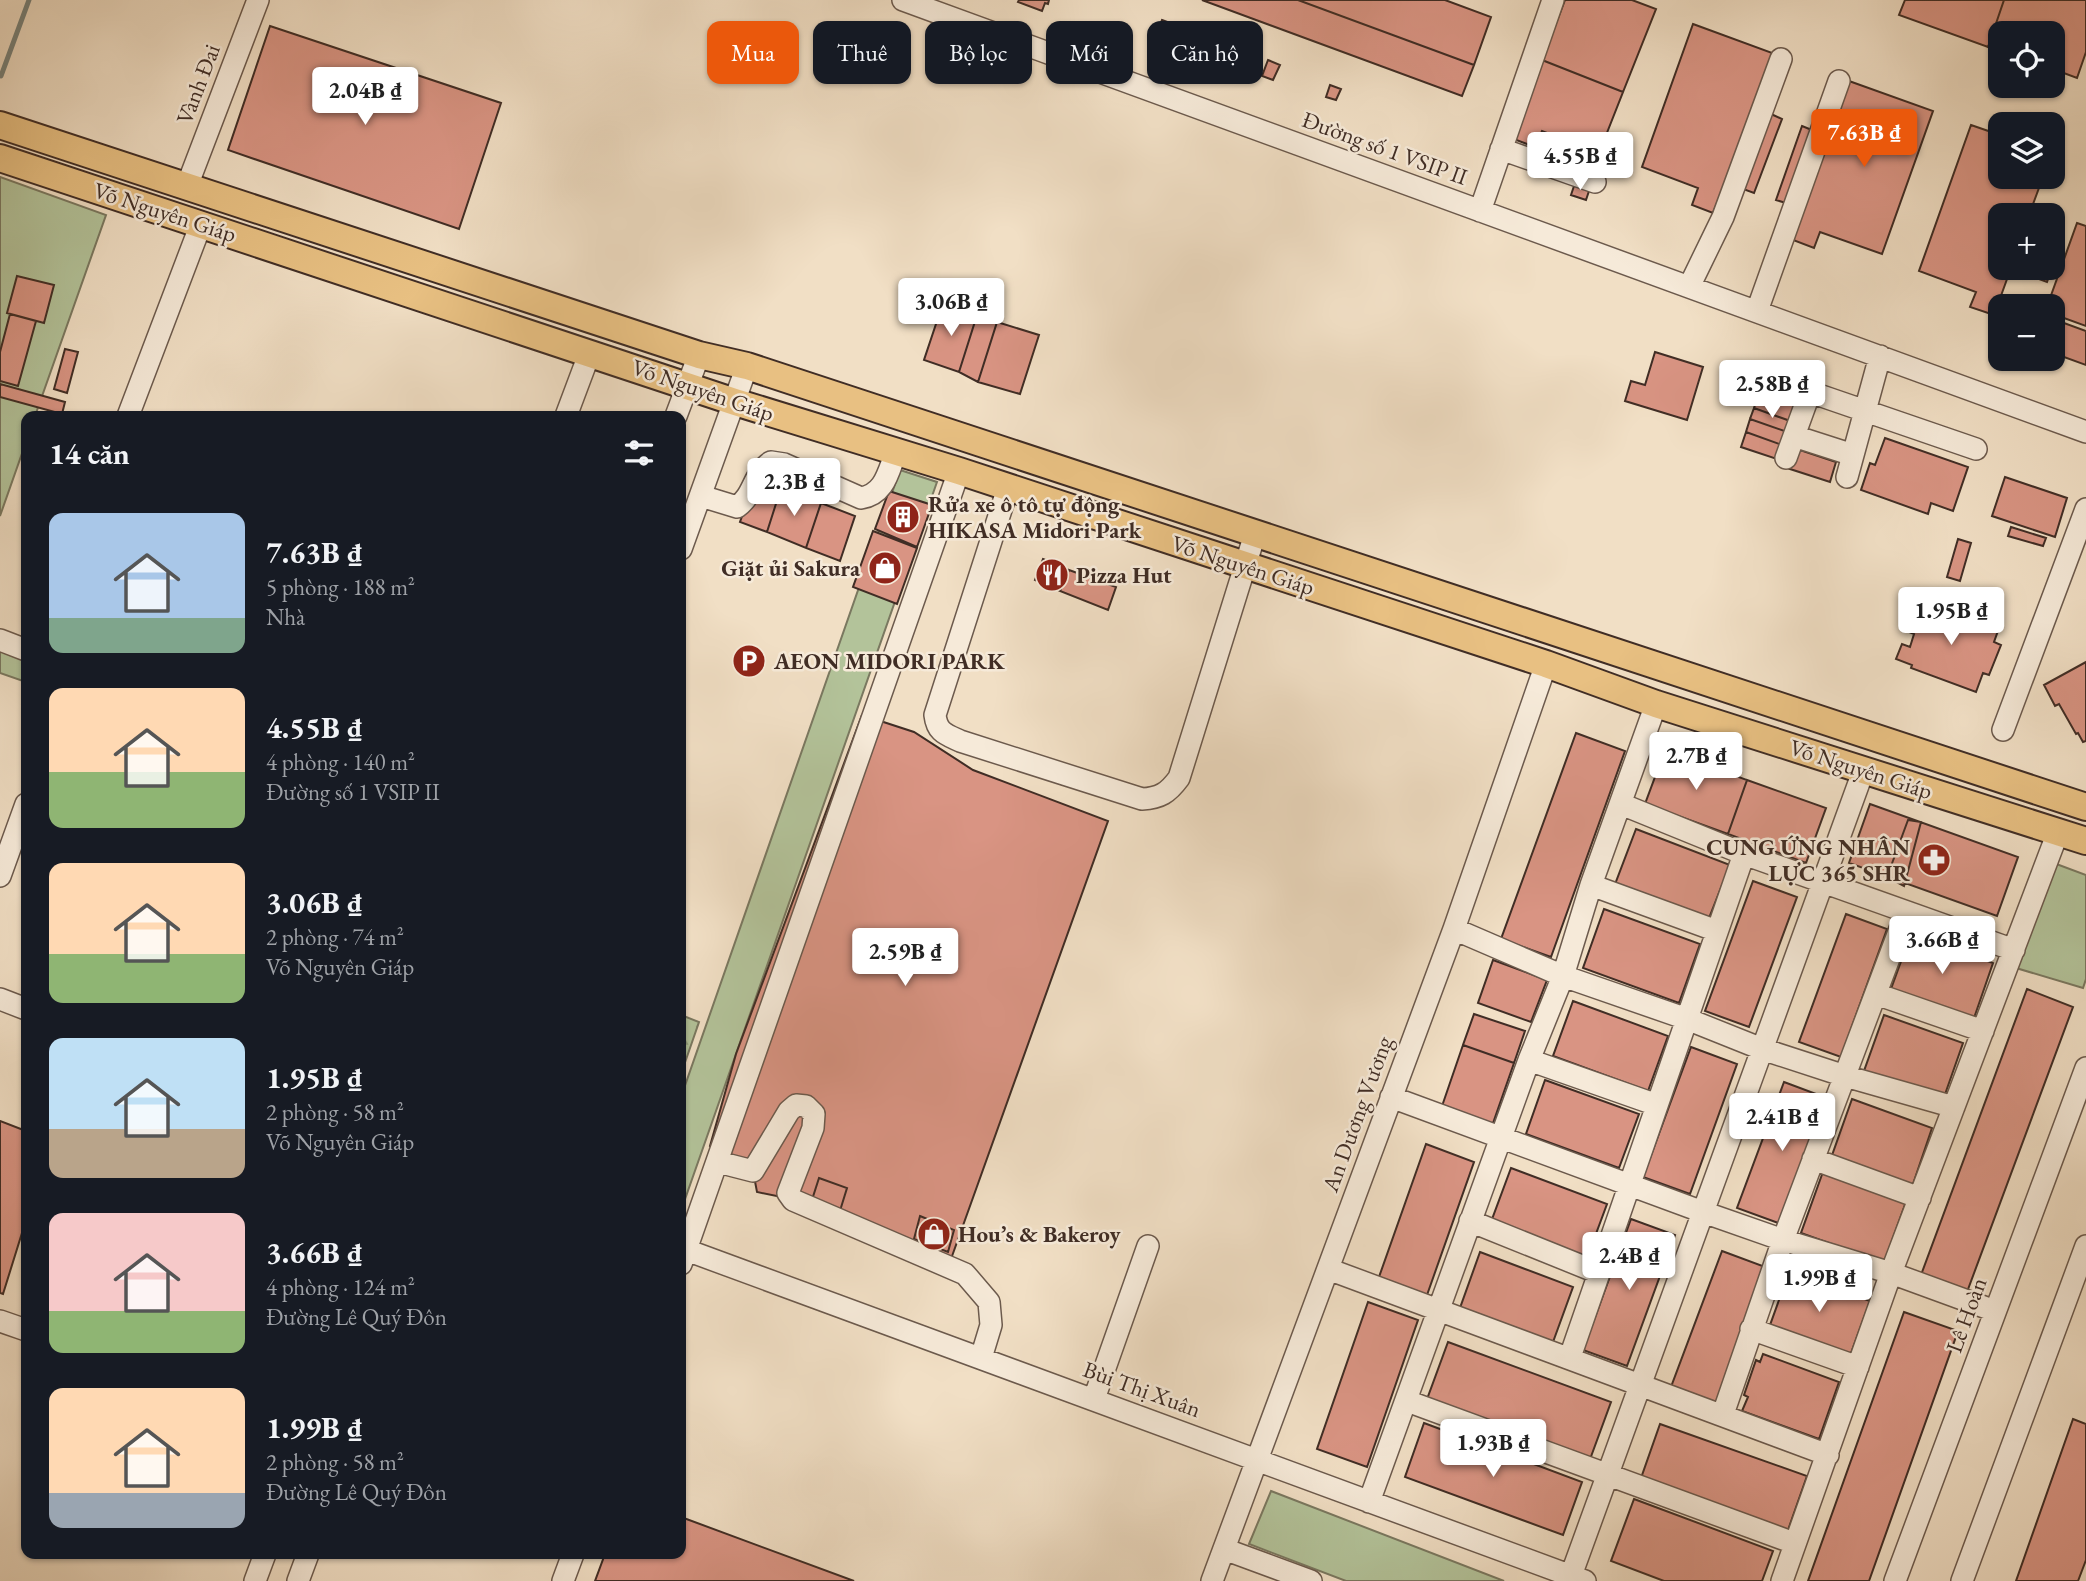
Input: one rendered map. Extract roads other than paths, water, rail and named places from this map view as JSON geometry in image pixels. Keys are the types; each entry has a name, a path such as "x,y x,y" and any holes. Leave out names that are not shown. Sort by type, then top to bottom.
{"main road":[{"name":"Võ Nguyên Giáp","path":"0,125 699,355 747,366 2086,807"},
{"name":"Võ Nguyên Giáp","path":"0,158 688,384 735,402 958,471 1546,664 1657,704 2086,841"}],"street":[{"name":"Vành Đai","path":"187,186 258,0"},
{"name":"Đường số 1 VSIP II","path":"903,0 2086,432"},
{"path":"1480,211 1553,0"},
{"path":"1689,287 1723,217 1781,59"},
{"path":"1757,312 1839,82"},
{"path":"1501,149 1595,182"},
{"path":"130,411 201,224"},
{"path":"568,411 590,352"},
{"path":"678,411 699,355"},
{"path":"1847,477 1880,356"},
{"path":"686,536 747,366"},
{"path":"1786,458 1810,392 1976,449"},
{"path":"1794,436 1853,455"},
{"path":"701,496 737,507 747,500 760,469 771,462 784,464 862,498 872,496 881,490 896,452"},
{"path":"686,1244 718,1162 958,471"},
{"path":"1008,488 935,715 936,726 960,741 1142,799 1158,798 1179,778 1255,534"},
{"path":"2003,730 2086,509"},
{"path":"0,640 21,648"},
{"name":"An Dương Vương","path":"1212,1581 1454,929 1546,664"},
{"path":"1369,1502 1529,1060 1563,976 1591,886 1657,704"},
{"path":"1575,1579 1639,1386 1864,769"},
{"path":"1620,804 1822,883 2014,950"},
{"path":"0,876 21,818"},
{"path":"1782,1581 1891,1273 2058,832"},
{"path":"1570,1357 1744,854"},
{"path":"1591,886 1717,931"},
{"path":"1723,1414 1783,1240 1906,913"},
{"path":"1454,929 1563,976 1687,1019 1762,1049 1954,1107"},
{"path":"1876,993 1983,1031"},
{"path":"0,999 21,1007"},
{"path":"1529,1060 1657,1105"},
{"name":"Lê Hoàn","path":"1895,1581 2086,1068"},
{"path":"1391,1097 1703,1212 1891,1273 1995,1311"},
{"path":"718,1162 753,1171 789,1111 796,1105 806,1106 814,1114 813,1128 788,1193 793,1200 965,1274 989,1302 991,1325 981,1358"},
{"path":"1813,1158 1920,1198"},
{"path":"1470,1221 1599,1273"},
{"path":"1094,1399 1149,1246"},
{"path":"1962,1581 2086,1247"},
{"name":"Bùi Thị Xuân","path":"686,1255 1094,1399 1575,1579"},
{"path":"1328,1269 1828,1455"},
{"path":"0,1321 21,1328"},
{"path":"1751,1329 1858,1367"},
{"path":"1407,1401 1794,1544"},
{"path":"1224,1549 1311,1581"},
{"path":"255,1581 263,1559"},
{"path":"298,1581 306,1559"},
{"path":"563,1581 571,1559"}],"waterway":[{"path":"1,76 29,0"}],"place":[{"name":"Rửa xe ô tô tự động HIKASA Midori Park","path":"903,517"},
{"name":"Giặt ủi Sakura","path":"885,568"},
{"name":"Pizza Hut","path":"1052,575"},
{"name":"AEON MIDORI PARK","path":"749,661"},
{"name":"CUNG ỨNG NHÂN LỰC 365 SHR","path":"1934,860"},
{"name":"Hou’s & Bakeroy","path":"934,1234"}]}
